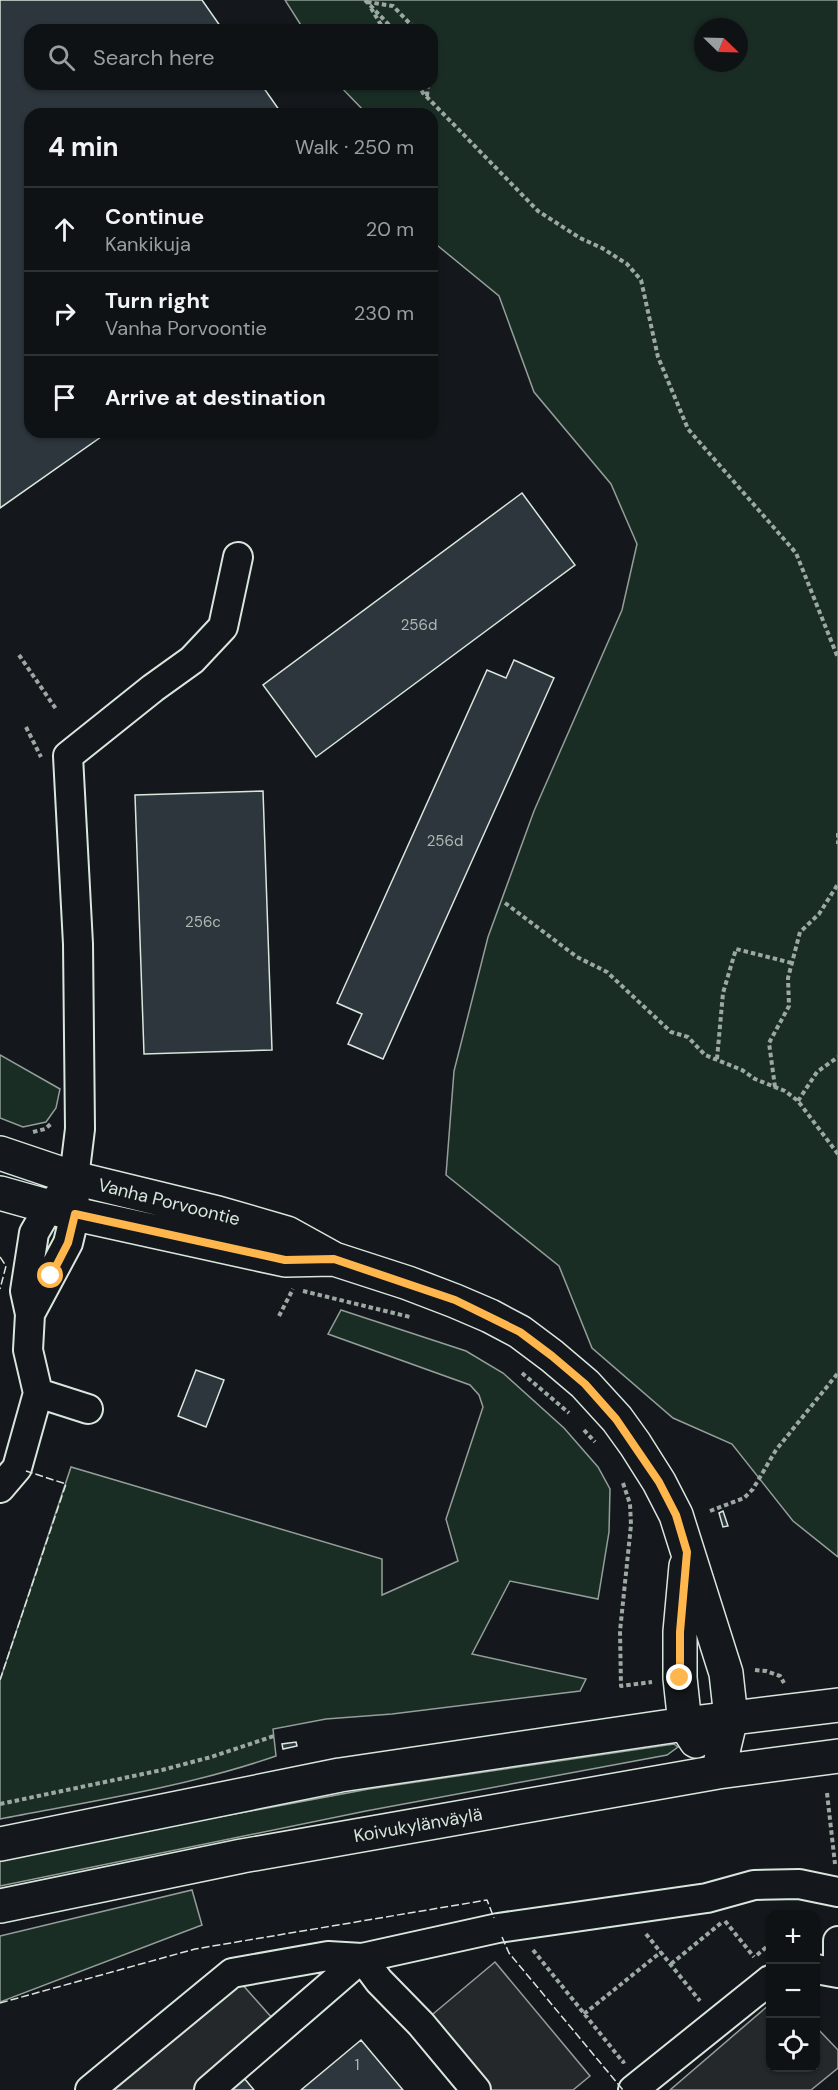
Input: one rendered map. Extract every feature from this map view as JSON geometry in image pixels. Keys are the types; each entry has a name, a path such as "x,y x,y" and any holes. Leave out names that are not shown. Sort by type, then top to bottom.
{"main road":[{"name":"Vanha Porvoontie","path":"0,1153 74,1178 218,1213 287,1233 334,1259 455,1300 520,1332 585,1384 616,1419 634,1444 659,1482 676,1515 726,1673 731,1718 718,1772"},
{"name":"Vanha Porvoontie","path":"0,1193 62,1210 285,1260 334,1259"},
{"name":"Vanha Porvoontie","path":"684,1724 680,1657 687,1552"},
{"path":"0,1844 340,1775 684,1724 838,1705"},
{"path":"684,1724 718,1772"},
{"name":"Koivukylänväylä","path":"0,1906 242,1856 718,1772 838,1756"}],"street":[{"path":"9,1478 38,1392 28,1350 30,1314 25,1291 34,1233 62,1210 74,1178 80,1129 78,944 68,756 192,660 223,627 238,557"},
{"path":"38,1392 88,1409"},
{"path":"90,2090 232,1973 328,1956 362,1958 498,1928 707,1898 754,1885 799,1884 838,1892"},
{"path":"838,1941 838,1959"},
{"path":"209,2090 362,1958"},
{"path":"362,1958 379,1981 421,2024 476,2090"},
{"path":"820,1970 838,1973"},
{"path":"633,2090 766,1984"}],"path":[{"path":"366,1 380,24"},
{"path":"366,1 388,24"},
{"path":"366,1 393,6 410,24"},
{"path":"423,90 438,108"},
{"path":"427,97 428,90"},
{"path":"438,108 538,211 627,264 641,280 658,357 688,429 796,553 838,658"},
{"path":"18,655 56,709"},
{"path":"838,833 838,844"},
{"path":"776,1087 770,1043 789,1006 788,978 800,932 819,914 838,884"},
{"path":"505,903 577,957 607,972 671,1032 688,1037 705,1054 785,1091 798,1101 838,1154"},
{"path":"717,1059 723,993 736,949 792,963"},
{"path":"798,1101 817,1072 838,1057"},
{"path":"279,1316 293,1288 417,1319"},
{"path":"516,1368 576,1421"},
{"path":"711,1511 744,1498 753,1489 776,1450 838,1373"},
{"path":"584,1429 598,1446"},
{"path":"618,1473 630,1504 631,1525 620,1631 621,1686"},
{"path":"0,1804 162,1770 274,1736"},
{"path":"827,1793 834,1854"},
{"path":"720,1916 754,1957"},
{"path":"670,1964 724,1921"},
{"path":"642,1929 700,2001"},
{"path":"531,1947 623,2062 632,2055"},
{"path":"745,1964 766,1948"},
{"path":"584,2014 661,1952"},
{"path":"691,2007 709,1993"}],"green space":[{"path":"285,0 838,0 838,1557 793,1521 732,1444 673,1418 592,1348 559,1266 446,1175 454,1071 488,937 534,811 622,610 637,544 611,484 534,392 499,296 438,246 438,108 361,108 344,90 438,90 438,24 300,24"},
{"path":"0,1055 60,1089 56,1108 46,1122 23,1127 0,1118"},
{"path":"341,1310 466,1351 503,1373 564,1428 598,1467 610,1489 609,1532 598,1599 510,1581 472,1654 586,1679 580,1691 392,1714 326,1719 273,1729 276,1756 174,1785 0,1819 0,1680 71,1467 382,1559 382,1595 458,1561 446,1519 483,1407 479,1395 470,1385 328,1334"},
{"path":"674,1744 678,1747 667,1755 366,1811 0,1886 0,1859 30,1852 369,1789"},
{"path":"192,1890 202,1925 0,2002 0,1936"}],"shaded area":[{"path":"495,1962 590,2076 573,2090 476,2090 421,2024"},
{"path":"232,1973 281,2028 209,2090 90,2090"},
{"path":"766,2007 766,2072 820,2072 820,2031 838,2050 838,2068 811,2090 670,2090"}],"building":[{"path":"0,0 202,0 219,24 24,24 24,90 265,90 278,108 24,108 24,438 99,438 0,508"},
{"path":"522,493 575,565 316,757 263,685"},
{"path":"514,660 554,678 383,1059 348,1044 362,1014 337,1003 487,670 506,678"},
{"path":"263,791 272,1050 144,1054 135,795"},
{"path":"196,1370 224,1380 206,1427 178,1416"},
{"path":"723,1511 728,1526 723,1527 719,1513"},
{"path":"296,1742 297,1746 283,1749 282,1744"},
{"path":"361,2040 403,2090 301,2090"},
{"path":"244,2078 254,2090 230,2090"}],"fence":[{"path":"0,1257 6,1266 0,1289"},
{"path":"0,1680 66,1484 26,1471"},
{"path":"0,2003 195,1949 487,1900 494,1918"},
{"path":"502,1937 509,1953 623,2090"}],"route":[{"path":"51,1276 68,1243 75,1214 285,1260 334,1259 455,1300 520,1332 585,1384 616,1419 659,1482 676,1515 687,1552 680,1632 680,1678"}]}
